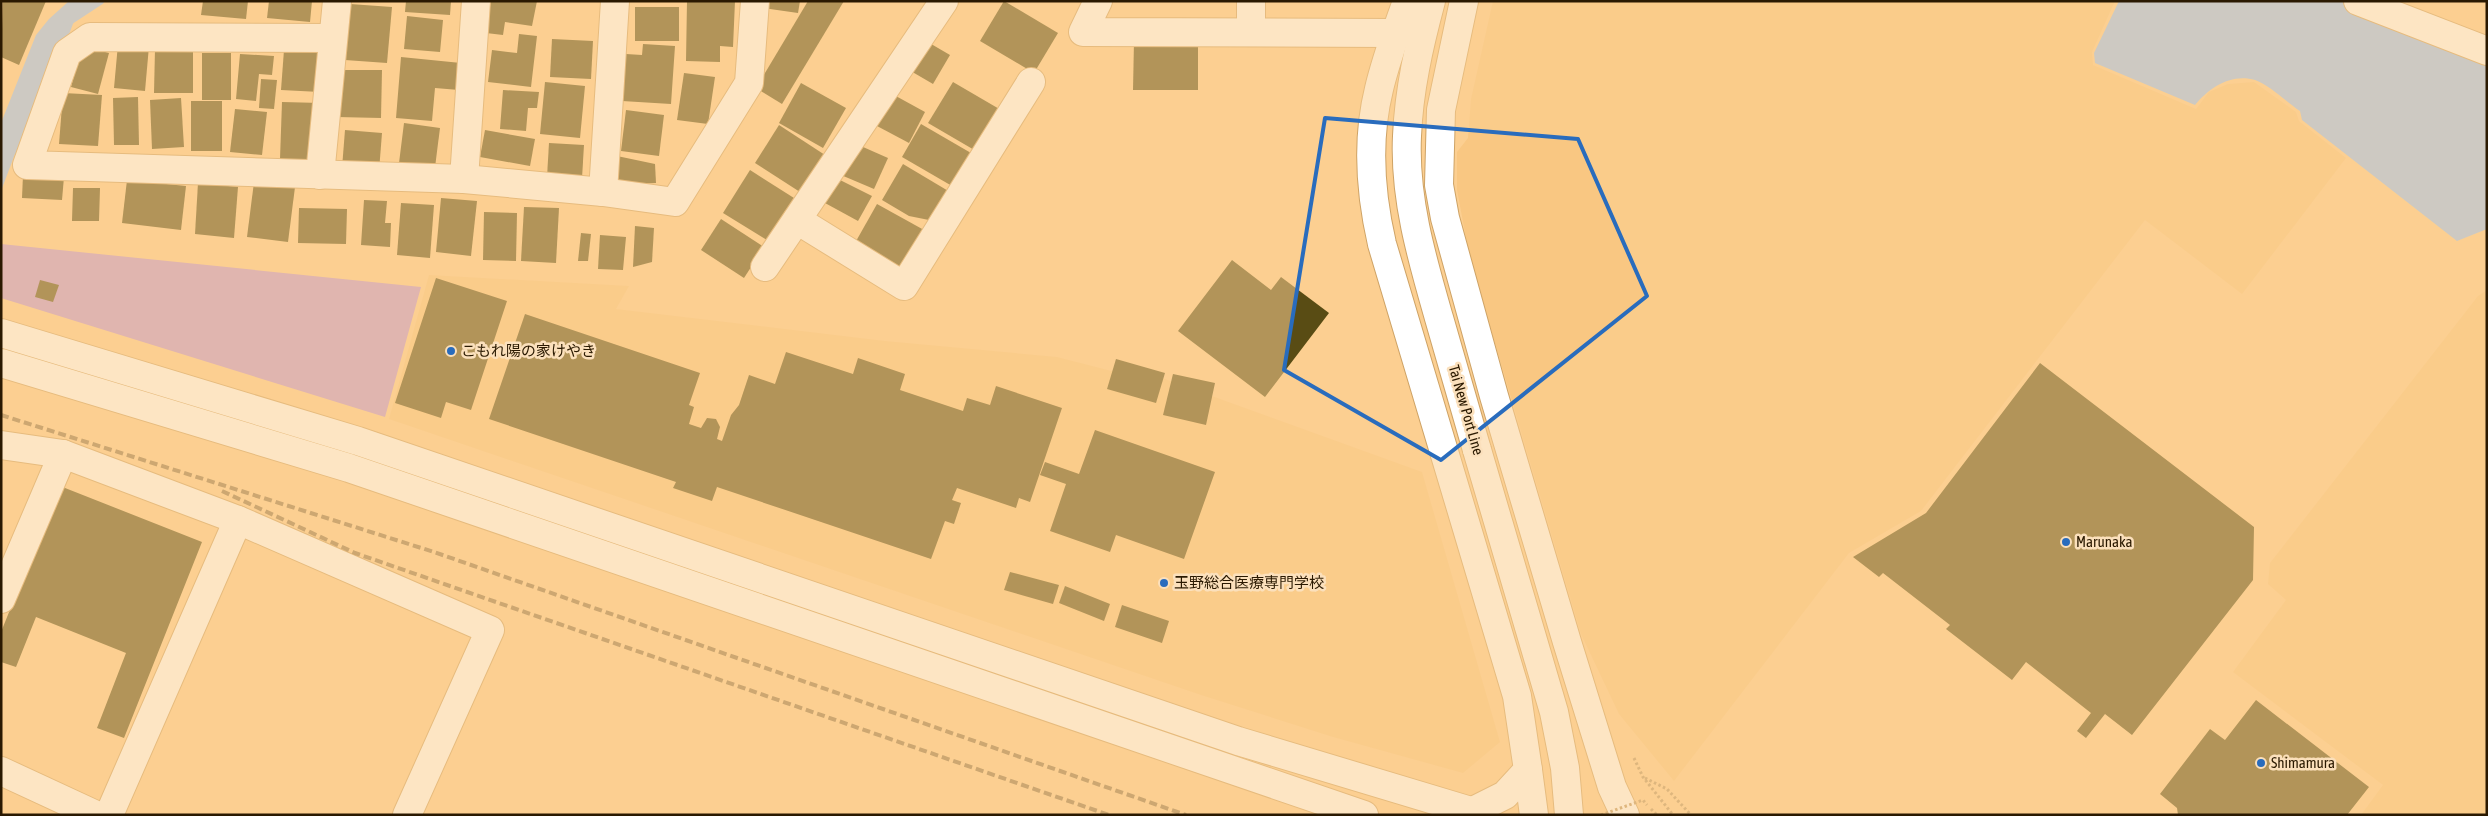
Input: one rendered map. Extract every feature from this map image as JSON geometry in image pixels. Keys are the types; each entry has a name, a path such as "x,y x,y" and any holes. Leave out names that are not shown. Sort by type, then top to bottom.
{"street":[{"path":"320,175 337,1"},
{"path":"464,179 476,1"},
{"path":"603,192 615,1"},
{"path":"333,38 90,37 67,53 27,165 464,179 603,192 675,202 749,83 755,1"},
{"path":"766,267 944,1"},
{"path":"1098,1 1083,32 1396,33"},
{"path":"1251,1 1251,32"},
{"path":"1407,1 1378,89 1370,164 1372,201 1382,244 1517,696 1534,815"},
{"name":"Tai New Port Line","path":"1431,1 1411,88 1407,137 1408,177 1413,217 1428,281 1554,712 1565,768 1569,815"},
{"path":"1464,1 1441,110 1439,185 1445,218 1494,396 1612,787 1610,815"},
{"path":"2358,1 2487,52"},
{"path":"797,220 904,286 1031,82"},
{"path":"1,333 385,450 1238,741 1478,813 1505,795 1528,770"},
{"path":"1,363 349,468 1364,815"},
{"path":"1,444 63,454 238,520 490,630 407,815"},
{"path":"1,598 63,454"},
{"path":"110,815 238,520"},
{"path":"1,771 96,815"},
{"path":"1612,787 1636,810"}],"path":[{"path":"1643,777 1667,789 1691,815"},
{"path":"1601,815 1643,800 1636,810"},
{"path":"1670,811 1673,815"}],"highlighted area":[{"path":"1325,118 1578,139 1647,296 1441,460 1284,370"}],"shaded area":[{"path":"1493,1 2115,1 2092,52 2093,65 2196,109 2209,92 2228,84 2254,82 2296,112 2299,121 2346,158 2242,294 2145,220 1921,511 1849,553 1674,781 1619,714 1581,634 1470,259 1457,190 1457,152 1468,138 1471,99"},
{"path":"1,244 421,287 385,417 1,298"},
{"name":"玉野総合医療専門学校","path":"429,275 629,286 616,309 885,341 1057,357 1135,377 1140,370 1422,472 1500,742 1463,773 1333,737 1201,695 389,419"},
{"path":"2487,290 2487,815 2361,815 2383,785 2233,672 2286,600 2268,584 2270,563 2478,296"}],"water":[{"path":"69,1 100,1 76,16 22,157 15,154 1,191 1,123 36,35 49,19"},
{"path":"2119,1 2340,1 2487,58 2487,229 2457,241 2302,120 2300,111 2260,82 2246,78 2229,80 2207,93 2195,105 2095,63 2094,53"}],"building":[{"path":"3,1 46,1 19,65 1,57"},
{"path":"203,1 248,1 246,19 201,15"},
{"path":"269,1 312,1 310,22 267,18"},
{"path":"406,1 451,1 450,15 405,12"},
{"path":"491,1 537,1 532,26 505,22 503,35 486,33"},
{"path":"687,1 735,1 733,47 720,46 720,62 686,61"},
{"path":"765,1 800,1 798,13 763,8"},
{"path":"808,1 844,1 782,104 756,88"},
{"path":"1004,1 1058,33 1034,73 980,41"},
{"path":"350,4 392,7 387,63 345,60"},
{"path":"635,7 679,7 679,41 635,41"},
{"path":"407,16 443,20 440,52 404,49"},
{"path":"519,34 537,36 531,87 488,82 492,50 517,53"},
{"path":"552,39 593,41 591,79 550,77"},
{"path":"926,41 950,55 933,84 909,70"},
{"path":"1134,41 1198,41 1198,90 1133,90"},
{"path":"118,44 149,46 145,91 114,88"},
{"path":"643,44 675,46 671,104 622,101 626,54 642,55"},
{"path":"82,46 109,53 98,94 71,87"},
{"path":"155,49 193,49 193,93 154,93"},
{"path":"284,50 322,52 320,92 281,90"},
{"path":"202,53 231,53 231,100 202,100"},
{"path":"240,54 274,56 272,75 259,74 256,101 236,99"},
{"path":"401,57 461,63 459,90 435,88 432,121 396,118"},
{"path":"338,70 382,70 381,118 337,117"},
{"path":"684,73 715,77 708,124 677,120"},
{"path":"261,79 277,80 274,109 259,108"},
{"path":"545,82 585,86 580,138 540,134"},
{"path":"953,82 1001,110 976,151 928,123"},
{"path":"801,83 846,108 823,148 779,123"},
{"path":"503,90 539,92 537,108 528,108 526,131 500,129"},
{"path":"63,93 102,95 98,146 59,144"},
{"path":"894,95 925,112 909,143 877,126"},
{"path":"138,97 139,145 114,145 113,98"},
{"path":"181,98 184,147 152,149 150,100"},
{"path":"191,101 222,101 222,151 191,151"},
{"path":"282,102 321,103 319,160 280,159"},
{"path":"235,109 267,112 262,155 230,152"},
{"path":"626,110 664,115 659,156 621,151"},
{"path":"404,123 440,128 434,175 398,171"},
{"path":"921,124 971,153 952,186 902,157"},
{"path":"779,125 825,155 800,192 755,163"},
{"path":"345,130 382,133 379,171 342,168"},
{"path":"485,130 535,139 530,166 480,157"},
{"path":"549,143 584,145 582,178 547,177"},
{"path":"854,143 888,158 874,189 841,175"},
{"path":"617,156 655,164 656,183 610,185"},
{"path":"903,164 950,192 934,221 909,216 882,200"},
{"path":"750,170 794,198 767,240 723,213"},
{"path":"23,175 64,177 62,200 22,198"},
{"path":"838,179 872,196 858,221 825,203"},
{"path":"127,180 186,186 181,230 122,223"},
{"path":"254,182 295,187 288,242 247,237"},
{"path":"198,183 238,187 234,238 195,234"},
{"path":"73,188 100,188 99,221 72,221"},
{"path":"441,198 477,201 471,256 436,252"},
{"path":"364,200 387,201 385,223 391,223 390,247 361,245"},
{"path":"401,203 434,205 430,258 397,255"},
{"path":"877,204 924,230 902,269 855,243"},
{"path":"524,207 559,208 556,263 521,261"},
{"path":"299,208 347,209 346,244 298,243"},
{"path":"484,212 517,213 516,261 483,260"},
{"path":"721,219 764,247 744,278 701,250"},
{"path":"635,226 654,228 652,262 633,267"},
{"path":"581,233 591,234 588,261 578,261"},
{"path":"600,235 626,237 623,270 598,269"},
{"path":"1232,260 1271,290 1281,277 1329,313 1265,397 1178,331"},
{"name":"こもれ陽の家けやき","path":"436,278 507,301 471,410 446,402 441,418 395,403"},
{"path":"40,280 59,285 53,302 35,297"},
{"path":"525,314 700,373 689,405 694,407 689,424 701,428 707,418 716,419 720,427 717,439 722,441 731,415 739,405 749,375 775,384 786,352 853,374 858,358 905,374 900,390 963,411 967,398 990,405 996,386 1062,408 1030,502 1019,498 1016,508 957,488 952,500 961,503 954,524 945,521 931,559 717,487 712,501 673,488 676,482 489,419"},
{"path":"1116,359 1165,373 1156,403 1107,389"},
{"name":"Marunaka","path":"2040,363 2254,527 2253,580 2132,735 2105,714 2086,738 2077,731 2091,713 2026,662 2012,680 1946,629 1950,625 1883,573 1879,577 1853,557 1926,513"},
{"path":"1173,374 1215,383 1206,425 1163,415"},
{"path":"1095,430 1215,472 1184,559 1116,535 1110,552 1050,531 1066,484 1040,475 1045,462 1079,474"},
{"path":"60,486 202,542 124,738 97,728 126,653 36,617 16,667 1,662 1,632"},
{"path":"1010,572 1059,585 1053,604 1004,590"},
{"path":"1065,586 1110,604 1104,621 1059,603"},
{"path":"1122,605 1169,621 1162,643 1115,627"},
{"name":"Shimamura","path":"2256,700 2369,787 2347,815 2178,815 2177,808 2160,794 2210,729 2225,740"}],"waterway":[{"path":"68,22 100,1"}],"railway":[{"path":"1,415 434,552 1186,815"},
{"path":"222,491 355,553 1109,815"}],"place":[{"name":"こもれ陽の家けやき","path":"451,351"},
{"name":"Marunaka","path":"2066,542"},
{"name":"玉野総合医療専門学校","path":"1164,583"},
{"name":"Shimamura","path":"2261,763"}]}
